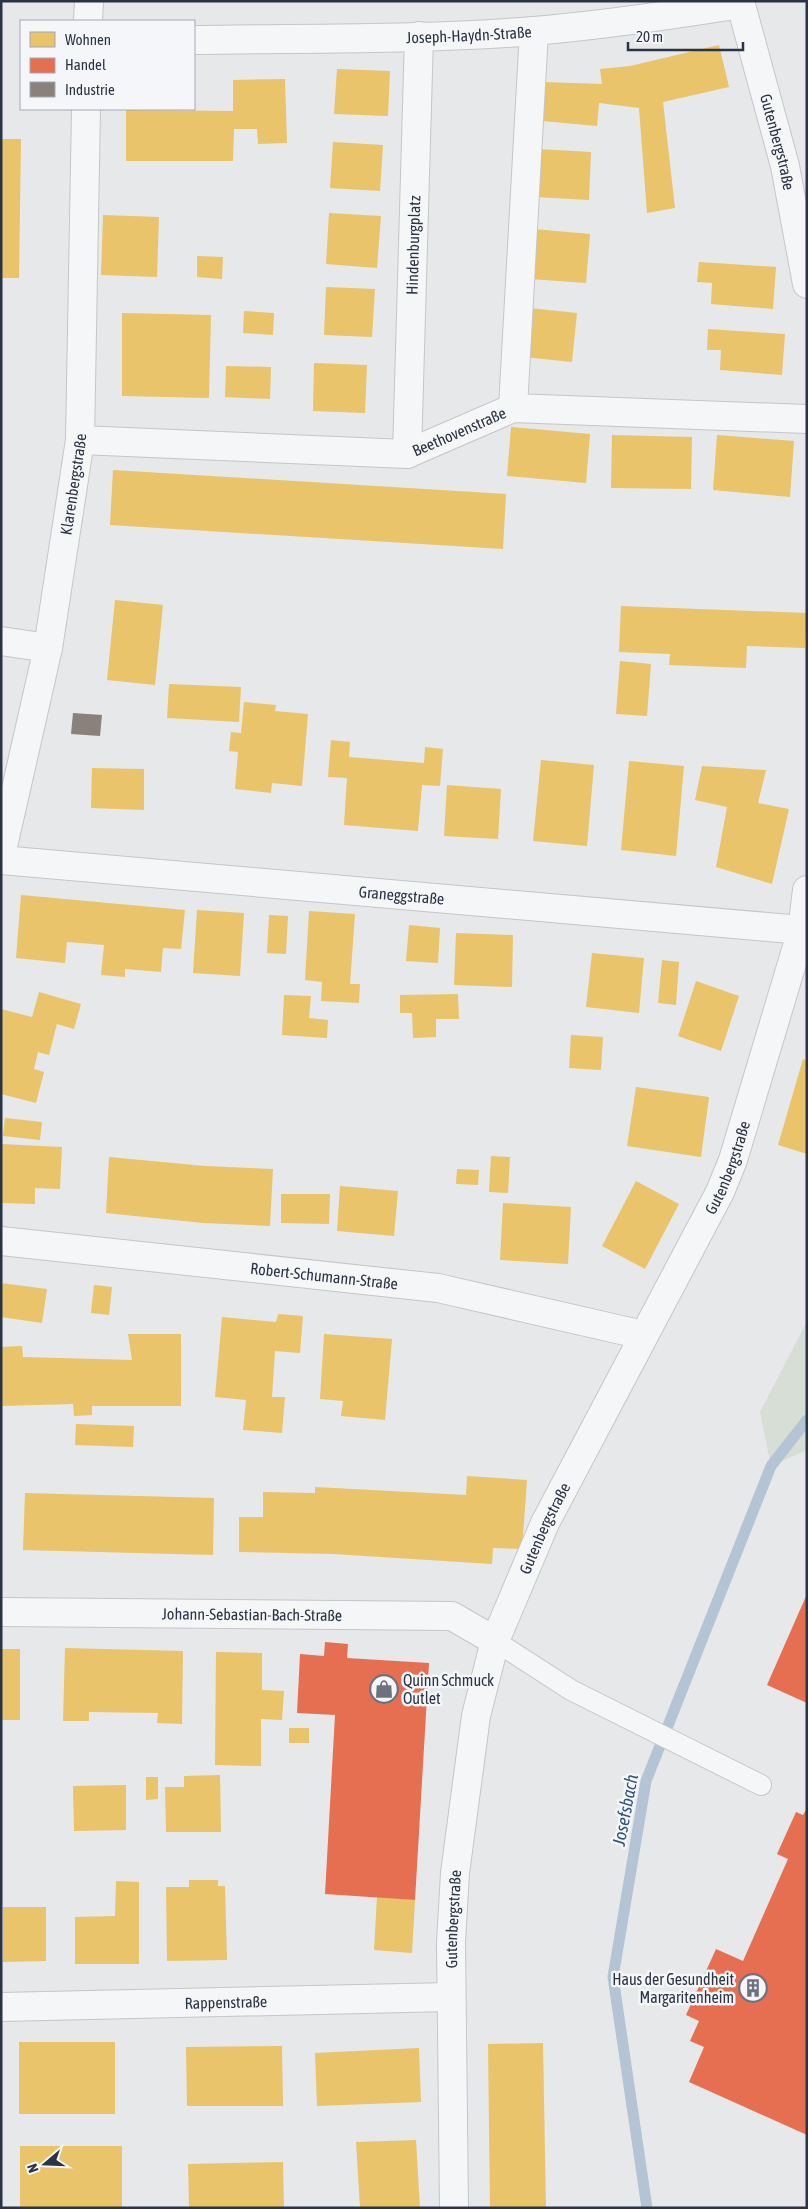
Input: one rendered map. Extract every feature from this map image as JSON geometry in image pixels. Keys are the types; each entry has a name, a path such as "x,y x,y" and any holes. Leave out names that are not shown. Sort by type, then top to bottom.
{"street":[{"path":"88,20 89,1"},
{"name":"Joseph-Haydn-Straße","path":"195,40 419,36 534,31 646,19 741,3"},
{"name":"Gutenbergstraße","path":"741,3 785,166 807,284"},
{"path":"513,408 534,31"},
{"name":"Hindenburgplatz","path":"407,454 419,36"},
{"name":"Klarenbergstraße","path":"1,855 48,648 80,440 86,110"},
{"name":"Beethovenstraße","path":"80,440 407,454 513,408 807,419"},
{"path":"1,641 48,648"},
{"name":"Graneggstraße","path":"1,860 802,930"},
{"name":"Gutenbergstraße","path":"454,2208 451,1942 454,1873 476,1716 495,1641 545,1523 720,1192 733,1160 802,930 807,890"},
{"name":"Robert-Schumann-Straße","path":"1,1241 438,1288 643,1335"},
{"name":"Johann-Sebastian-Bach-Straße","path":"1,1612 452,1616 495,1641"},
{"name":"Rappenstraße","path":"1,2006 451,1997"}],"lane":[{"path":"495,1641 571,1690 761,1785"}],"shaded area":[{"path":"807,1321 807,1450 771,1466 760,1412"}],"building: Wohnen":[{"path":"719,45 729,87 663,102 675,208 647,213 639,108 599,103 597,126 543,121 542,82 602,84 600,69 630,66"},
{"path":"337,69 390,71 388,116 334,114"},
{"path":"285,79 287,143 258,144 257,129 234,129 233,161 126,161 126,110 233,111 233,80"},
{"path":"1,139 21,139 19,278 1,278"},
{"path":"333,142 383,145 380,191 330,188"},
{"path":"538,149 591,152 589,200 536,197"},
{"path":"329,213 381,216 377,268 326,264"},
{"path":"103,215 159,217 157,277 101,275"},
{"path":"534,229 590,234 586,283 530,279"},
{"path":"197,256 223,257 222,279 197,277"},
{"path":"699,262 776,267 773,309 711,304 712,283 697,282"},
{"path":"326,287 375,289 372,337 324,335"},
{"path":"529,308 577,313 572,362 524,357"},
{"path":"244,311 274,313 273,335 243,333"},
{"path":"122,313 211,315 209,398 122,396"},
{"path":"708,329 785,334 782,375 720,370 721,350 707,350"},
{"path":"314,363 367,365 365,413 313,411"},
{"path":"226,366 271,367 270,399 225,397"},
{"path":"511,427 590,434 586,483 507,476"},
{"path":"612,435 692,437 691,489 611,488"},
{"path":"717,435 794,441 790,497 713,490"},
{"path":"113,470 506,494 503,549 110,525"},
{"path":"115,600 163,605 155,685 107,680"},
{"path":"621,606 807,613 805,648 747,646 746,668 669,665 670,654 619,652"},
{"path":"620,661 651,664 647,716 616,714"},
{"path":"169,684 241,687 239,722 167,718"},
{"path":"244,702 276,705 275,711 308,714 302,786 272,783 271,793 235,789 238,752 229,751 231,732 241,733"},
{"path":"331,740 350,742 349,757 424,763 425,747 443,749 440,786 422,785 418,831 344,825 347,778 328,777"},
{"path":"541,760 594,765 587,846 533,841"},
{"path":"629,761 684,766 676,856 621,850"},
{"path":"702,766 766,770 758,803 789,809 772,884 716,867 727,807 695,800"},
{"path":"92,768 144,769 144,810 91,808"},
{"path":"447,785 501,789 498,839 444,836"},
{"path":"21,895 185,910 181,949 163,948 161,972 125,969 125,977 101,975 104,945 67,942 65,963 16,958"},
{"path":"197,910 244,913 240,976 193,973"},
{"path":"309,911 355,914 350,984 360,984 359,1003 321,1001 322,982 305,980"},
{"path":"269,915 288,916 286,954 267,953"},
{"path":"409,925 440,928 438,963 406,961"},
{"path":"456,933 513,935 512,987 454,985"},
{"path":"592,953 644,958 639,1013 586,1007"},
{"path":"662,960 679,962 676,1005 658,1003"},
{"path":"696,981 739,996 721,1051 678,1036"},
{"path":"39,992 81,1004 74,1029 57,1024 49,1055 38,1052 34,1069 44,1072 36,1103 1,1094 1,1009 32,1017"},
{"path":"458,994 459,1019 436,1019 436,1037 413,1038 412,1013 400,1013 400,995"},
{"path":"284,995 311,996 309,1018 328,1020 327,1038 282,1035"},
{"path":"571,1035 603,1037 601,1070 569,1068"},
{"path":"803,1059 807,1061 807,1154 778,1145"},
{"path":"636,1087 709,1097 701,1157 627,1146"},
{"path":"5,1118 42,1122 40,1140 3,1136"},
{"path":"1,1144 62,1147 60,1189 35,1188 35,1204 1,1203"},
{"path":"491,1156 510,1157 508,1193 489,1192"},
{"path":"109,1157 205,1166 273,1169 270,1226 203,1223 106,1213"},
{"path":"457,1169 479,1170 478,1185 456,1184"},
{"path":"636,1181 679,1204 645,1269 602,1246"},
{"path":"340,1186 398,1191 394,1236 337,1231"},
{"path":"281,1194 330,1194 329,1224 281,1223"},
{"path":"503,1203 571,1207 568,1264 500,1260"},
{"path":"1,1283 47,1289 42,1323 1,1317"},
{"path":"94,1285 112,1287 109,1315 91,1313"},
{"path":"278,1314 303,1316 300,1353 275,1351 272,1397 285,1397 282,1433 243,1430 246,1400 215,1397 222,1317 276,1322"},
{"path":"128,1334 181,1334 181,1406 92,1406 92,1415 74,1416 73,1404 1,1406 1,1347 22,1346 23,1357 132,1360"},
{"path":"324,1334 392,1339 385,1420 341,1416 343,1401 320,1399"},
{"path":"76,1424 134,1426 133,1447 75,1445"},
{"path":"467,1476 527,1480 522,1549 493,1548 492,1564 333,1554 239,1552 239,1517 263,1517 263,1492 315,1493 315,1487 466,1495"},
{"path":"25,1493 214,1498 213,1555 23,1550"},
{"path":"65,1648 183,1651 182,1724 157,1723 158,1713 89,1712 89,1721 63,1721"},
{"path":"1,1649 20,1649 20,1720 1,1720"},
{"path":"216,1652 262,1653 262,1690 284,1691 282,1720 261,1719 261,1766 215,1765"},
{"path":"289,1728 309,1728 309,1743 289,1743"},
{"path":"220,1775 221,1832 166,1832 165,1787 184,1787 184,1776"},
{"path":"146,1777 158,1777 158,1799 146,1800"},
{"path":"126,1785 126,1830 74,1831 73,1786"},
{"path":"189,1880 218,1880 218,1886 225,1886 227,1960 167,1961 166,1887 189,1887"},
{"path":"116,1881 139,1882 139,1964 75,1964 75,1917 115,1916"},
{"path":"377,1897 415,1900 412,1953 374,1950"},
{"path":"3,1907 46,1907 46,1961 3,1962"},
{"path":"19,2042 115,2042 115,2114 19,2114"},
{"path":"543,2043 546,2208 490,2208 488,2044"},
{"path":"282,2046 283,2106 187,2106 186,2047"},
{"path":"419,2048 421,2102 317,2106 315,2053"},
{"path":"416,2140 420,2208 360,2208 356,2142"},
{"path":"20,2146 122,2146 122,2208 20,2208"},
{"path":"283,2162 284,2208 189,2208 188,2164"}],"building: Handel":[{"path":"807,1594 807,1703 767,1685"},
{"path":"325,1642 348,1644 347,1658 429,1663 415,1900 325,1894 335,1715 297,1713 300,1654 324,1656"},
{"name":"Haus der Gesundheit Margaritenheim","path":"807,1808 807,2135 689,2082 704,2047 690,2041 699,2021 686,2015 716,1949 743,1961 788,1859 777,1854 796,1812 803,1815"}],"building: Industrie":[{"path":"73,713 102,715 100,736 71,734"}],"waterway":[{"name":"Josefsbach","path":"647,2208 613,1977 646,1781 771,1466 807,1420"}],"place":[{"name":"Quinn Schmuck Outlet","path":"384,1689"},
{"name":"Haus der Gesundheit Margaritenheim","path":"753,1988"}]}
